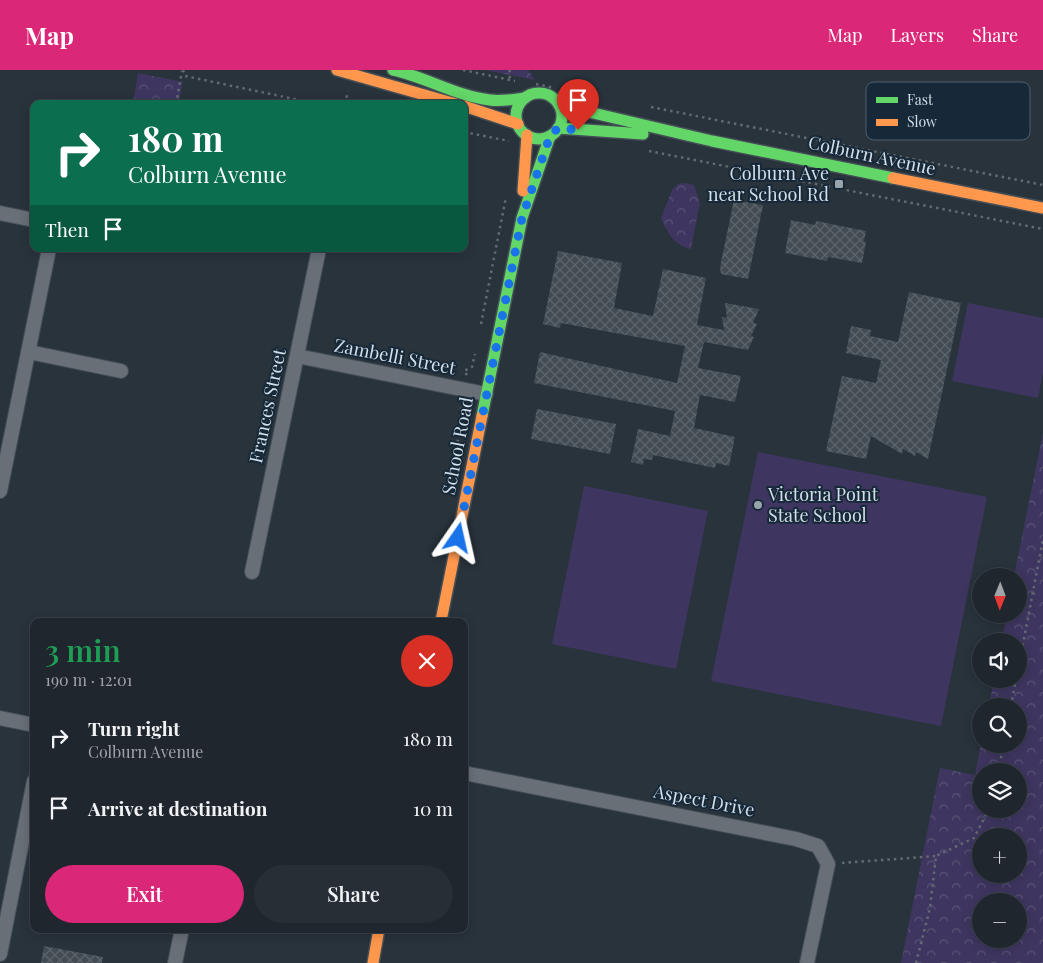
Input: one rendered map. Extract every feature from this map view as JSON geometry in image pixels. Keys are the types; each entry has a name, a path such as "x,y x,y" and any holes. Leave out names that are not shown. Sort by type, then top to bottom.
{"main road":[{"path":"337,70 442,100"},
{"name":"Colburn Avenue","path":"393,70 442,83 480,98 492,100 525,98 540,93 548,94 559,105 695,137 1043,208"},
{"path":"518,124 517,109 525,98"},
{"path":"554,132 562,117 559,105"},
{"path":"468,107 518,124 527,135"},
{"name":"Colburn Avenue","path":"527,135 538,138 554,132 695,137"},
{"name":"School Road","path":"522,218 554,132"},
{"name":"School Road","path":"442,618 522,218 527,135"},
{"path":"373,963 379,933"}],"street":[{"path":"0,213 30,219"},
{"path":"0,491 49,252"},
{"name":"Frances Street","path":"252,572 318,252"},
{"path":"28,352 121,371"},
{"name":"Zambelli Street","path":"297,356 486,394"},
{"path":"0,718 30,723"},
{"name":"Aspect Drive","path":"468,774 796,839 818,846 828,864"},
{"path":"0,954 30,801"},
{"path":"808,963 828,864"},
{"path":"175,963 181,933"}],"path":[{"path":"177,100 183,70"},
{"path":"183,70 185,76 299,100"},
{"path":"463,70 520,81"},
{"path":"529,83 557,89"},
{"path":"642,105 1043,185"},
{"path":"468,133 511,142"},
{"path":"643,150 1043,229"},
{"path":"481,326 507,191"},
{"path":"467,376 464,371 472,367 476,352"},
{"path":"1025,633 1043,539"},
{"path":"828,864 936,856 974,838 984,818"},
{"path":"916,963 930,908 936,856"}],"green space":[{"path":"485,70 528,70 535,80"},
{"path":"138,73 183,82 179,100 134,100"},
{"path":"678,184 694,185 700,203 691,249 680,245 672,238 661,218 672,190"},
{"path":"968,303 1043,318 1043,372 1038,398 952,381"},
{"path":"1043,433 1043,963 901,963 940,768 972,774 972,818 1027,818 1027,763 977,763 979,753 1027,753 1027,698 990,698 992,688 1027,688 1027,633 1003,633 1005,623 1028,622 1028,568 1016,568"},
{"path":"758,452 987,497 941,726 711,681"},
{"path":"584,486 708,511 676,669 552,644"}],"building":[{"path":"734,200 763,205 748,279 721,274 720,267"},
{"path":"791,220 815,225 816,221 866,231 862,263 828,257 827,261 785,253"},
{"path":"558,251 622,263 614,308 653,316 663,269 706,278 697,325 724,330 722,317 727,318 725,303 759,309 753,323 757,324 751,336 754,337 748,350 704,342 698,368 741,376 735,402 700,395 694,428 735,437 729,466 716,463 715,468 653,455 652,460 644,459 643,465 631,462 638,429 670,436 675,411 534,383 540,352 677,383 685,346 561,323 560,328 543,324"},
{"path":"909,292 961,303 928,459 916,452 915,456 903,449 902,454 871,436 866,459 826,451 842,376 876,383 881,360 846,353 851,326 871,330 870,336 898,342"},
{"path":"537,409 616,424 610,454 531,439"},
{"path":"44,946 103,957 102,963 41,963"}],"traffic: fast":[{"path":"393,70 477,98 499,101 525,98"},
{"path":"539,93 552,97 558,103 562,116 558,129 552,135 539,139 526,135 520,129 516,116 520,103 526,97 539,93"},
{"path":"559,105 712,141 893,178"},
{"path":"558,128 643,134"},
{"path":"482,416 522,218 550,136"}],"traffic: slow":[{"path":"337,70 442,100"},
{"path":"468,107 518,124"},
{"path":"523,191 527,135"},
{"path":"893,178 1043,208"},
{"path":"442,618 482,416"},
{"path":"373,963 378,933"}],"place":[{"name":"Colburn Ave near School Rd","path":"839,184"},
{"name":"Victoria Point State School","path":"758,505"}],"route":[{"path":"458,538 522,218 550,136 558,128 578,130"}]}
